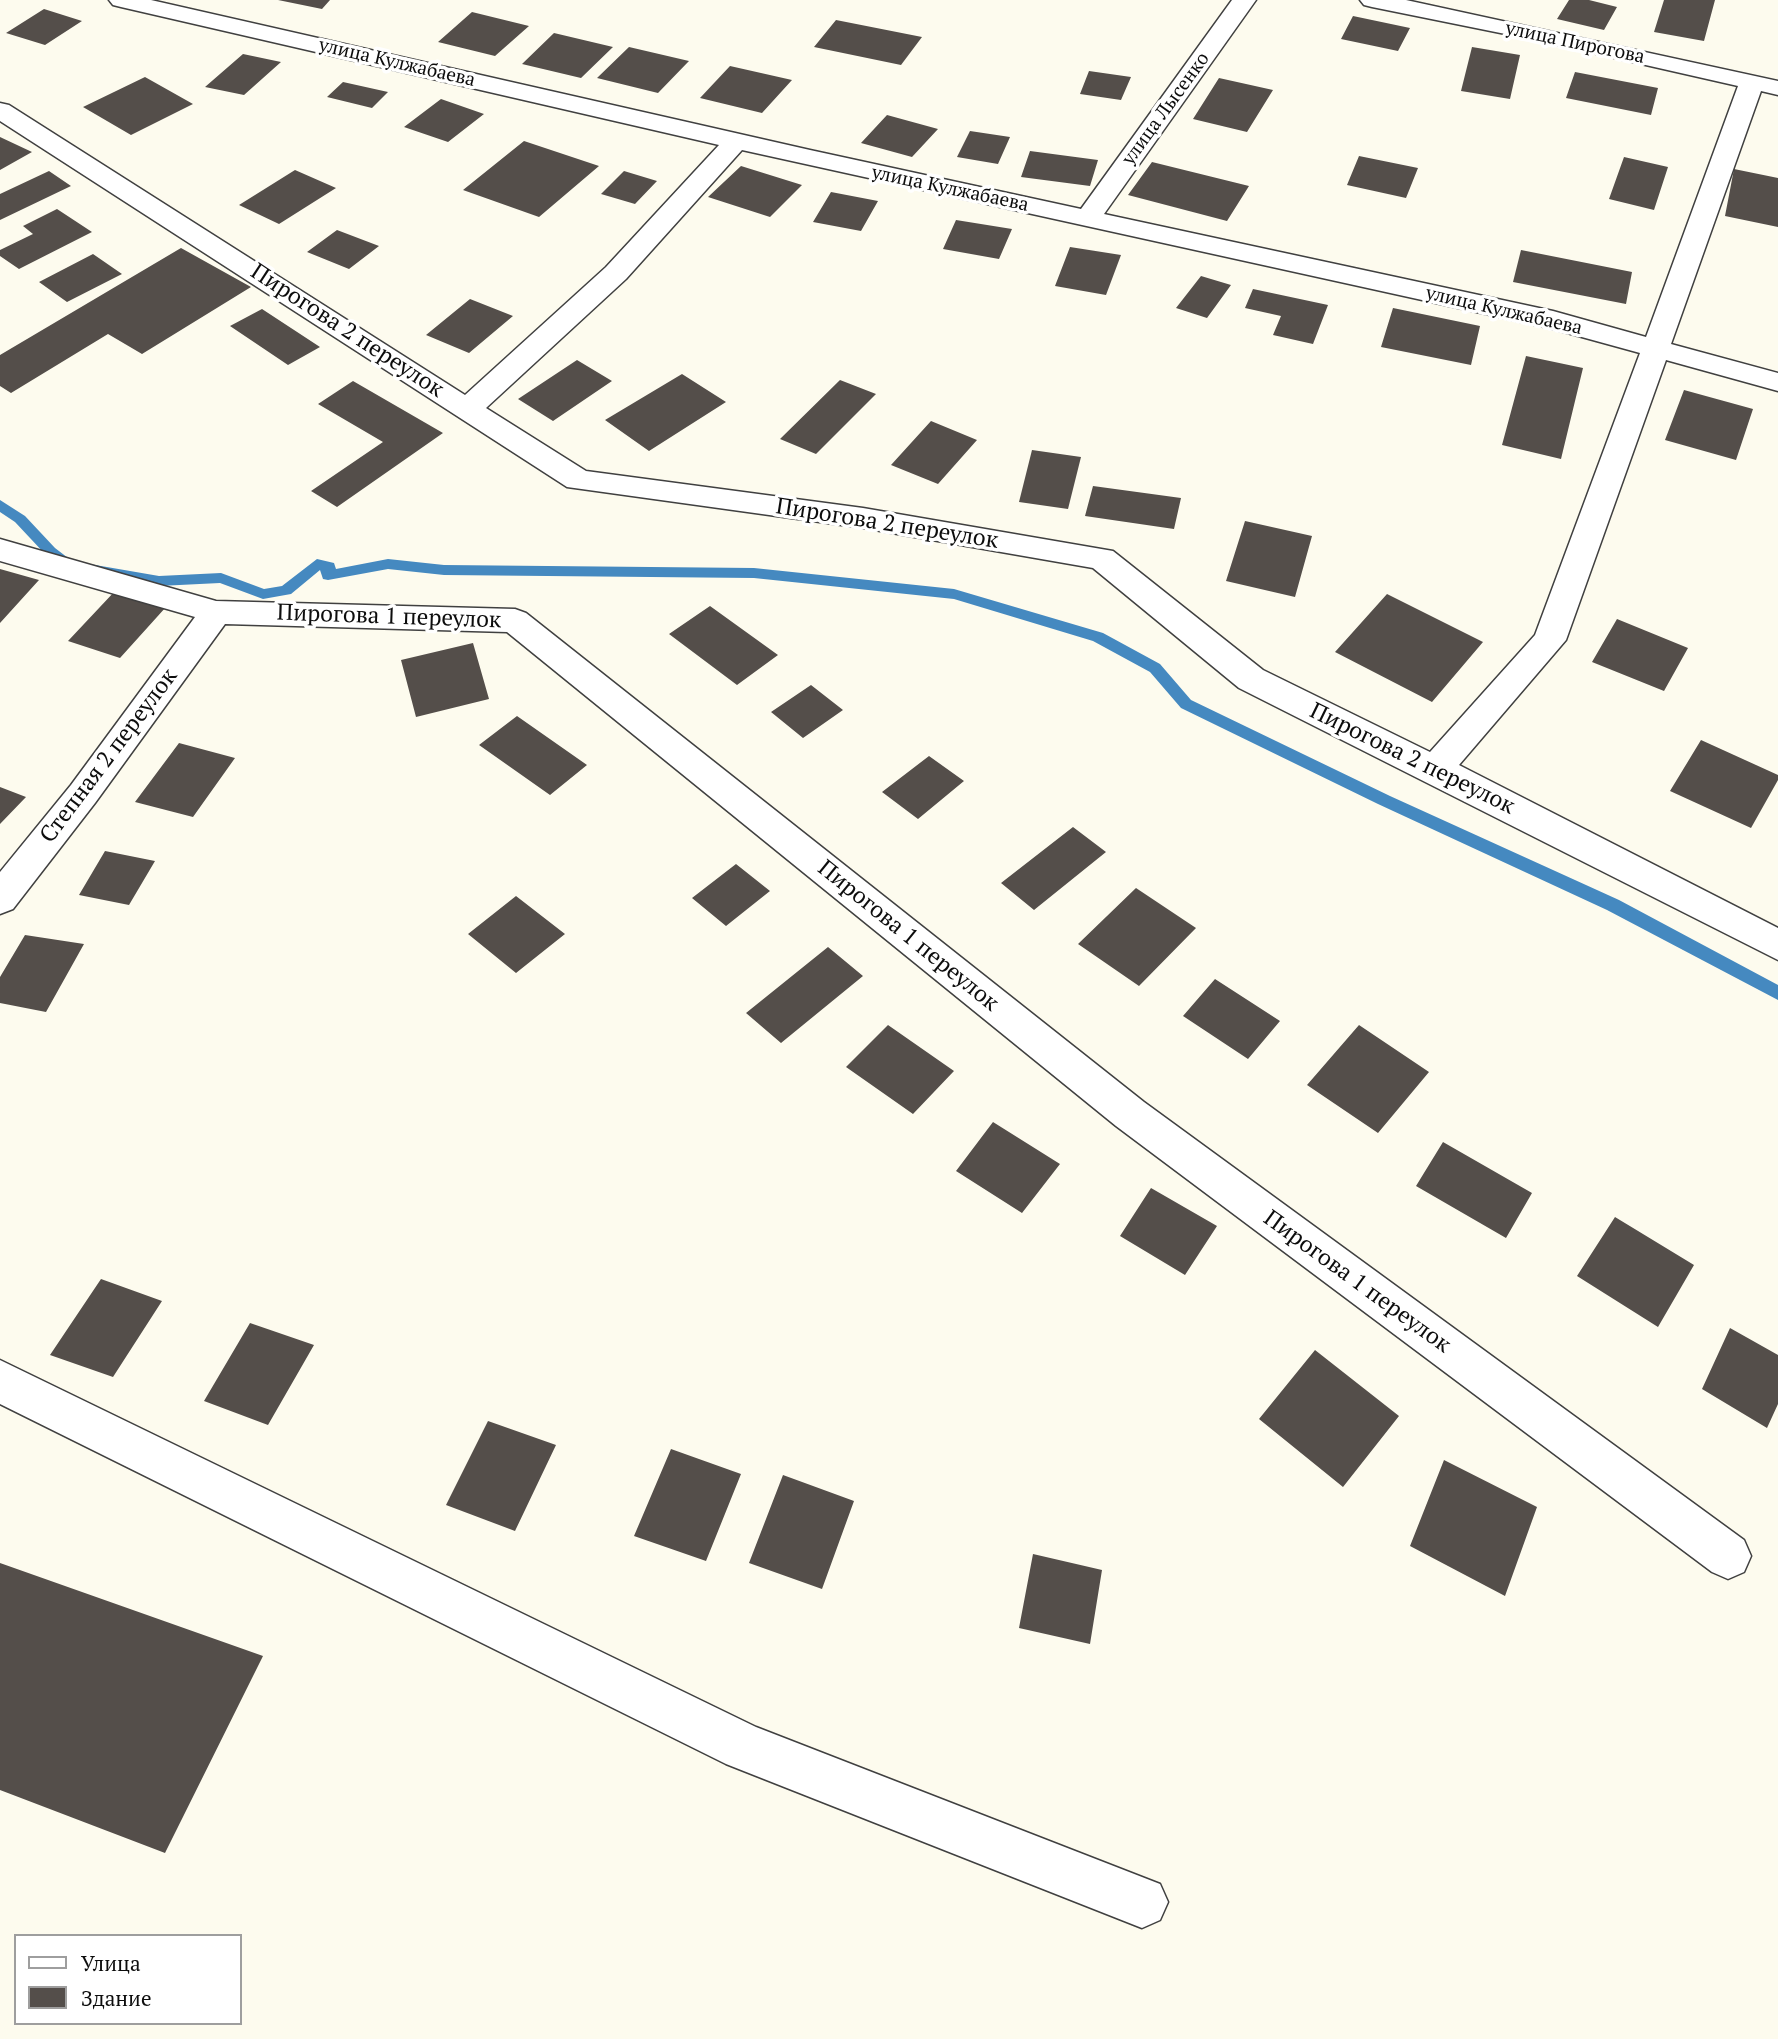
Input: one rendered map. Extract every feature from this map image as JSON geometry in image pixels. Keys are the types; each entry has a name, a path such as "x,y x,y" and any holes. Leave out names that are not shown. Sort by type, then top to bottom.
{"street":[{"name":"улица Кулжабаева","path":"121,0 736,141 1553,320 1778,382"},
{"name":"улица Лысенко","path":"1087,219 1244,0"},
{"name":"улица Пирогова","path":"1372,0 1540,34 1765,85"},
{"path":"1435,769 1550,640 1655,348 1765,85"},
{"name":"Пирогова 2 переулок","path":"0,110 578,480 863,518 1101,559 1251,679 1435,769 1778,945"},
{"path":"468,408 616,274 736,141"},
{"name":"Пирогова 1 переулок","path":"0,550 216,612 515,621 1130,1114 1728,1556"},
{"name":"Степная 2 переулок","path":"0,899 83,794 216,612"},
{"path":"0,1381 743,1747 1142,1902"}],"building":[{"path":"278,0 330,0 322,9"},
{"path":"1569,0 1589,0 1617,7 1604,30 1557,19"},
{"path":"1664,0 1715,0 1704,41 1654,32"},
{"path":"44,9 82,21 45,45 6,33"},
{"path":"472,12 529,26 495,56 438,42"},
{"path":"1353,16 1410,28 1398,51 1341,39"},
{"path":"836,20 922,37 901,65 814,47"},
{"path":"554,33 613,47 581,78 522,64"},
{"path":"629,47 689,61 658,93 597,78"},
{"path":"1472,47 1520,55 1510,99 1461,91"},
{"path":"243,54 281,62 244,95 205,87"},
{"path":"730,66 792,80 762,113 700,98"},
{"path":"1089,71 1131,77 1121,100 1080,94"},
{"path":"1575,72 1658,88 1651,115 1566,98"},
{"path":"145,77 193,104 131,135 83,107"},
{"path":"1219,78 1273,90 1247,132 1193,119"},
{"path":"343,82 388,92 372,108 327,97"},
{"path":"441,99 484,114 448,142 404,127"},
{"path":"887,115 938,129 912,157 861,143"},
{"path":"970,131 1010,137 998,164 957,157"},
{"path":"0,137 32,152 0,170"},
{"path":"524,141 599,166 539,217 463,190"},
{"path":"1030,151 1098,160 1090,186 1021,177"},
{"path":"1359,156 1418,168 1406,198 1347,185"},
{"path":"1624,157 1668,167 1654,210 1609,199"},
{"path":"1152,162 1249,186 1227,221 1128,195"},
{"path":"741,166 802,185 770,217 708,197"},
{"path":"1734,169 1778,178 1778,227 1725,216"},
{"path":"295,170 336,188 279,224 239,205"},
{"path":"49,171 71,186 0,220 0,194"},
{"path":"624,171 657,181 635,204 601,194"},
{"path":"831,192 878,201 861,231 813,222"},
{"path":"57,209 92,232 19,269 0,256 0,250 33,234 23,226"},
{"path":"956,220 1012,229 999,259 943,249"},
{"path":"337,230 379,246 349,269 307,252"},
{"path":"1070,247 1121,255 1106,295 1055,286"},
{"path":"181,248 251,287 142,354 108,334 11,393 0,386 0,355"},
{"path":"1521,250 1632,272 1626,304 1513,282"},
{"path":"93,254 122,274 67,302 39,282"},
{"path":"1201,276 1231,285 1207,318 1176,308"},
{"path":"1253,289 1328,305 1313,344 1273,335 1281,316 1245,308"},
{"path":"470,299 513,316 469,353 426,335"},
{"path":"1393,308 1480,326 1471,365 1381,347"},
{"path":"262,309 320,347 288,365 230,326"},
{"path":"1526,356 1583,368 1561,459 1502,445"},
{"path":"577,360 612,381 553,421 518,399"},
{"path":"682,374 726,402 649,451 605,420"},
{"path":"840,380 876,394 816,454 780,439"},
{"path":"353,381 443,433 337,507 311,491 383,442 318,404"},
{"path":"1684,390 1753,409 1736,460 1665,440"},
{"path":"931,421 977,440 938,484 891,465"},
{"path":"1032,450 1081,457 1068,509 1019,502"},
{"path":"1093,486 1181,498 1174,529 1085,516"},
{"path":"1245,521 1312,536 1295,597 1226,581"},
{"path":"0,569 39,580 0,623"},
{"path":"115,591 166,607 120,658 68,641"},
{"path":"1387,594 1483,642 1432,702 1335,652"},
{"path":"710,606 778,655 737,685 669,634"},
{"path":"1617,619 1688,648 1664,691 1592,662"},
{"path":"473,643 489,699 416,717 401,660"},
{"path":"811,685 843,710 803,738 771,712"},
{"path":"517,716 587,765 550,795 479,745"},
{"path":"1701,740 1778,775 1778,780 1751,828 1670,791"},
{"path":"179,743 235,758 193,817 135,802"},
{"path":"929,756 964,781 918,819 882,792"},
{"path":"0,787 26,797 0,824"},
{"path":"1073,827 1106,852 1034,910 1001,883"},
{"path":"105,851 155,861 129,905 79,895"},
{"path":"736,864 770,891 726,926 692,898"},
{"path":"1136,888 1196,928 1139,986 1078,944"},
{"path":"516,896 565,934 516,973 468,934"},
{"path":"25,935 84,944 46,1012 0,1003 0,977"},
{"path":"828,947 863,976 781,1043 746,1013"},
{"path":"1215,979 1280,1021 1248,1059 1183,1016"},
{"path":"888,1025 954,1071 913,1114 846,1067"},
{"path":"1359,1025 1429,1072 1378,1133 1307,1085"},
{"path":"993,1122 1060,1164 1022,1213 956,1171"},
{"path":"1443,1142 1532,1193 1506,1238 1416,1186"},
{"path":"1151,1188 1217,1226 1185,1275 1120,1236"},
{"path":"1615,1217 1694,1265 1658,1327 1577,1276"},
{"path":"101,1279 162,1301 113,1377 50,1355"},
{"path":"250,1323 314,1345 268,1425 204,1401"},
{"path":"1730,1328 1778,1355 1778,1404 1767,1428 1702,1389"},
{"path":"1315,1350 1399,1416 1343,1487 1259,1419"},
{"path":"488,1421 556,1445 515,1531 446,1505"},
{"path":"671,1449 741,1474 706,1561 634,1536"},
{"path":"1444,1460 1537,1507 1505,1596 1410,1546"},
{"path":"783,1475 854,1501 822,1589 749,1563"},
{"path":"1033,1554 1102,1570 1090,1644 1019,1628"},
{"path":"0,1563 263,1656 165,1853 0,1790"}],"waterway":[{"path":"0,505 20,519 50,551 68,565 159,581 221,578 263,594 286,590 317,564 329,567 328,575 388,564 444,570 754,573 954,594 1098,637 1155,668 1186,704 1384,800 1613,905 1778,993"}]}
